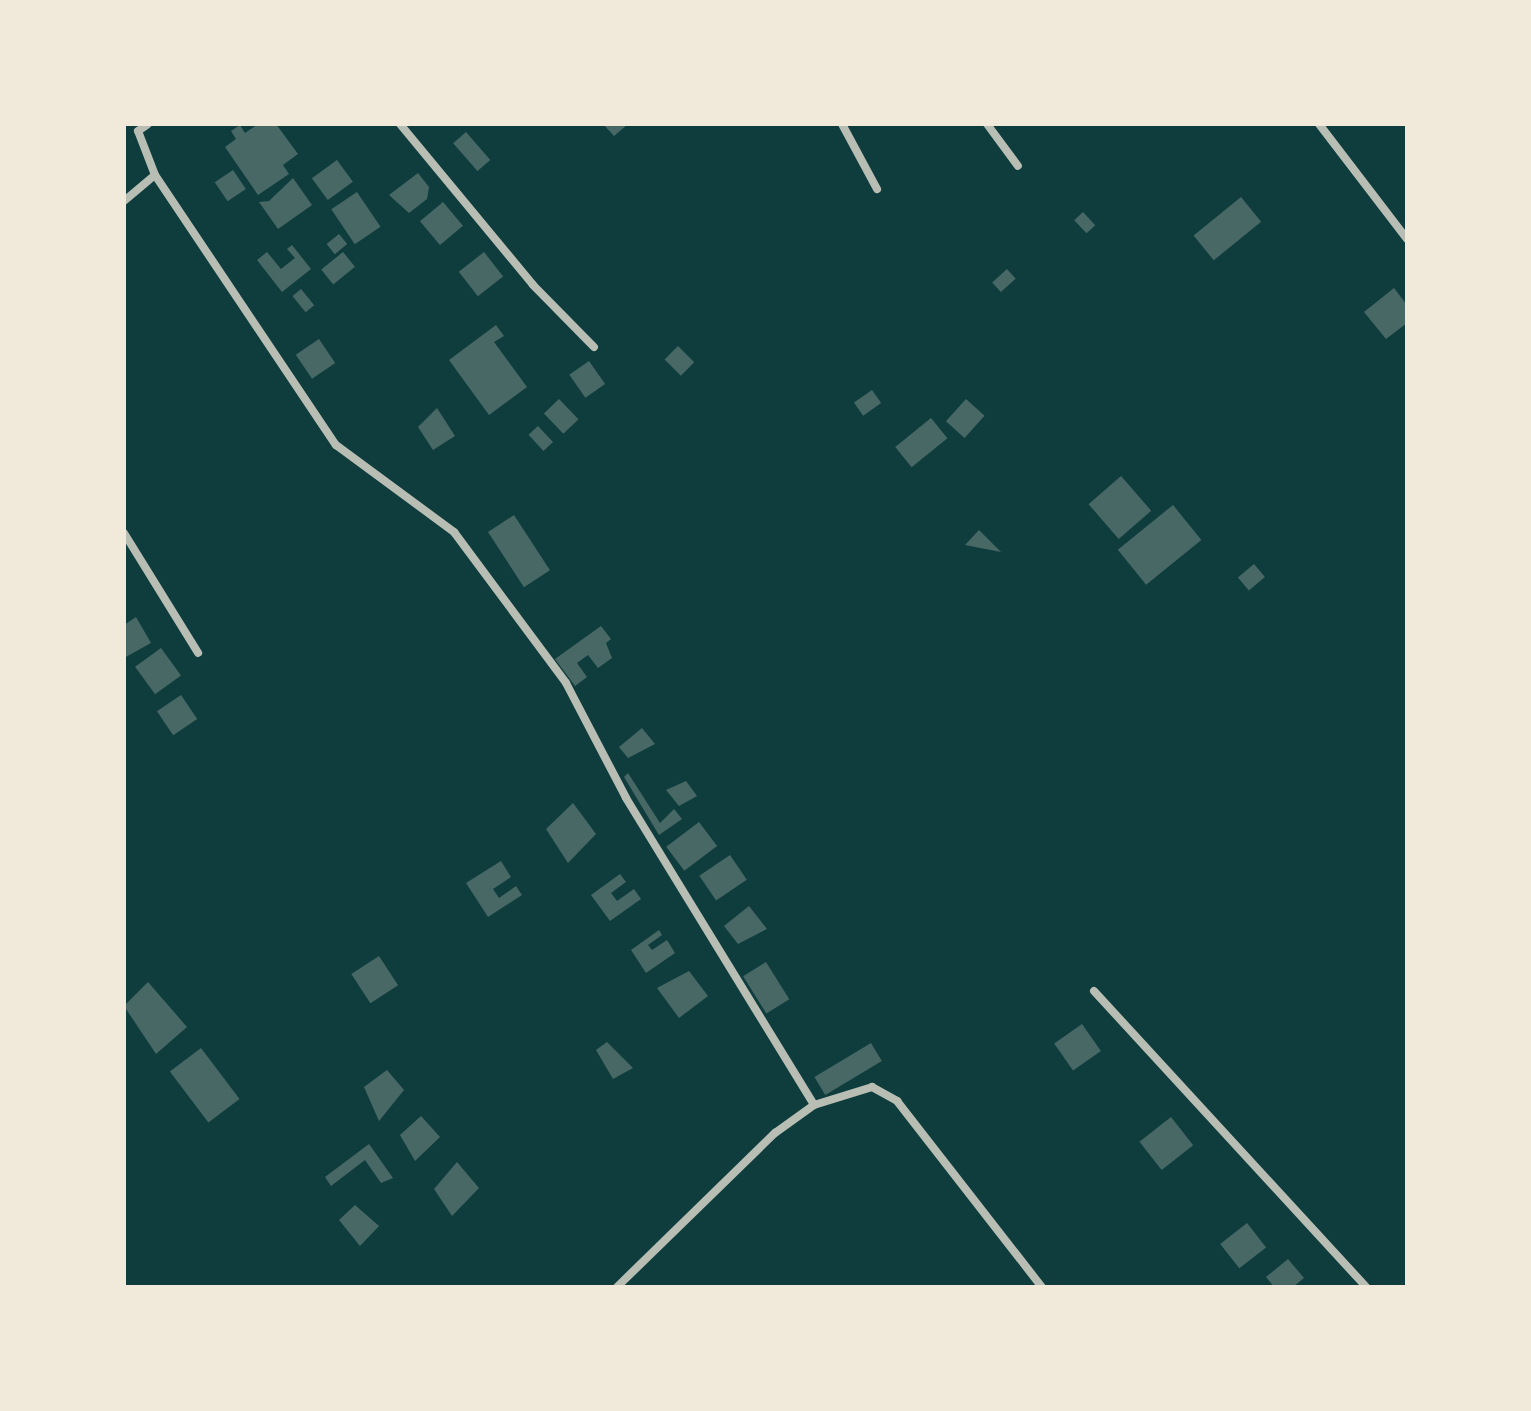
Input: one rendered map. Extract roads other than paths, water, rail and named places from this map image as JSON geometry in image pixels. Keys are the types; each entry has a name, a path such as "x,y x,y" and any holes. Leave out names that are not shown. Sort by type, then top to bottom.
{"street":[{"path":"148,124 136,127 155,175 336,445 454,532 566,683 626,798 814,1105"},
{"path":"400,124 540,294 594,347"},
{"path":"842,124 877,189"},
{"path":"987,124 1018,166"},
{"path":"1319,124 1407,239"},
{"path":"124,201 155,175"},
{"path":"124,533 198,653"},
{"path":"1094,991 1366,1287"},
{"path":"617,1287 775,1133 814,1105 872,1087 886,1091 1042,1287"}]}
